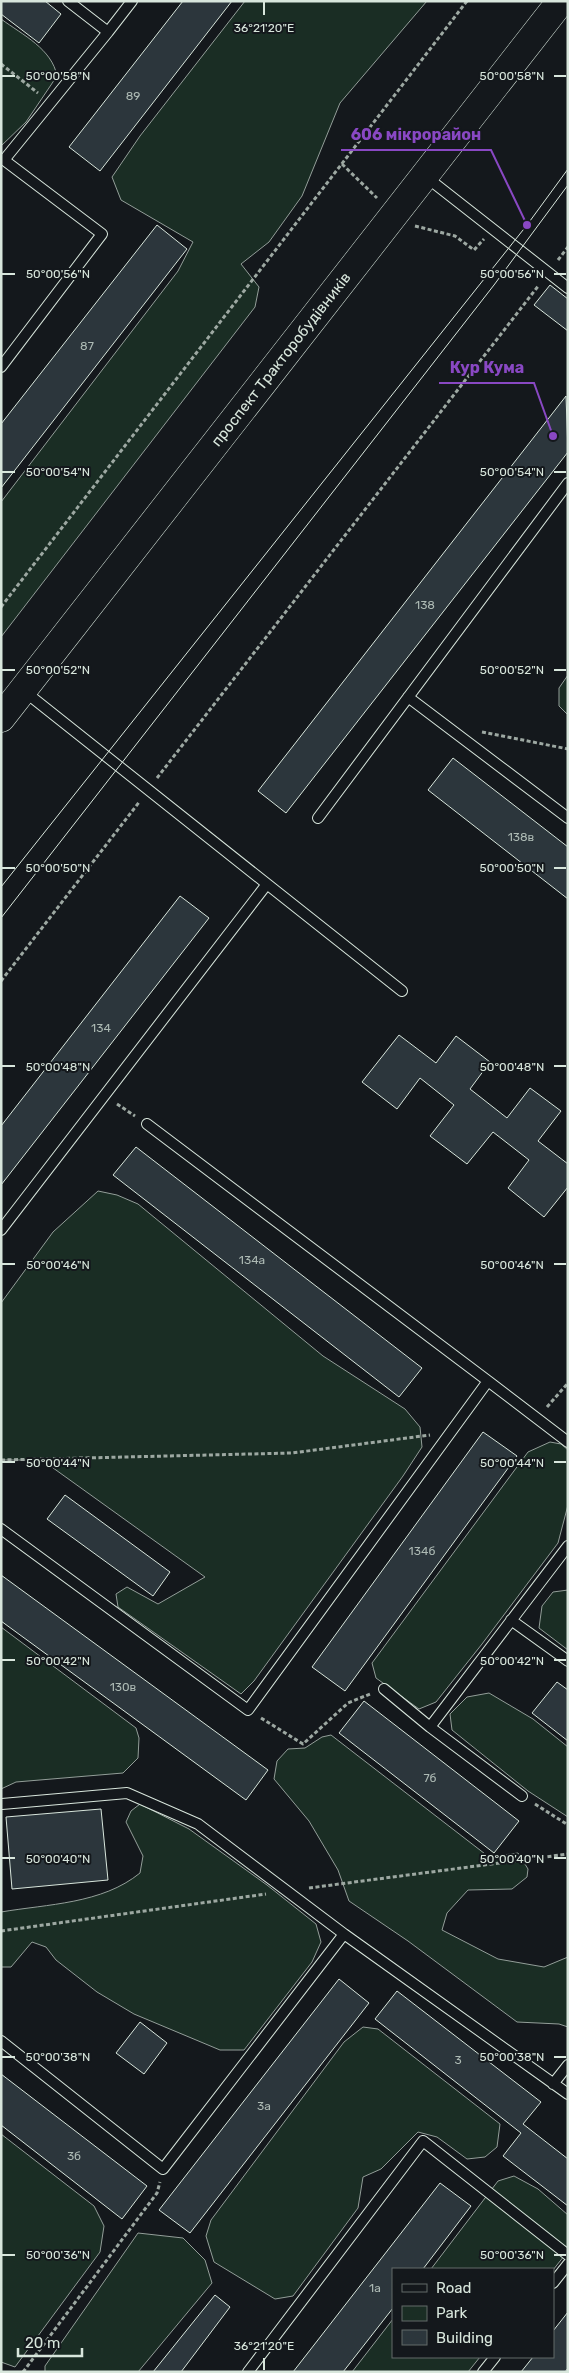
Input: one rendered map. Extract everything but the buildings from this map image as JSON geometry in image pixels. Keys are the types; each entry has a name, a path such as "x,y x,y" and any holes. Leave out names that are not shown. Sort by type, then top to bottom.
{"main road":[{"name":"проспект Тракторобудівників","path":"1,718 561,1"}],"lane":[{"path":"68,1 108,32"},
{"path":"1,367 102,234 4,160 132,1"},
{"path":"424,176 568,288"},
{"path":"318,818 568,483"},
{"path":"23,690 402,991"},
{"path":"408,697 568,818"},
{"path":"1,1230 267,884"},
{"path":"147,1124 568,1442"},
{"path":"1,1529 248,1710 488,1381"},
{"path":"430,1727 568,1546"},
{"path":"511,1620 568,1661"},
{"path":"384,1689 430,1727 522,1796"},
{"path":"2,1804 127,1793 198,1824 344,1934 568,2094"},
{"path":"1,2041 163,2169 344,1934"},
{"path":"554,2084 568,2065"},
{"path":"248,2372 423,2141 568,2255"},
{"path":"554,2282 568,2264"},
{"path":"483,2372 493,2358"}],"path":[{"path":"1,607 467,1"},
{"path":"1,64 51,102"},
{"path":"342,164 377,198"},
{"path":"413,226 455,236 474,250 493,229"},
{"path":"1,981 568,247"},
{"path":"445,725 568,749"},
{"path":"104,1096 147,1124"},
{"path":"538,1419 568,1383"},
{"path":"1,1460 292,1454 451,1432"},
{"path":"248,1710 303,1744 348,1703 384,1689"},
{"path":"522,1796 568,1825"},
{"path":"24,2372 157,2193"}],"green space":[{"path":"245,1 427,1 340,103 302,196 269,242 241,264 259,287 255,307 1,637 1,502 178,271 193,242 121,200 112,177 140,136"},
{"path":"1,19 43,50 54,66 57,76 26,122 1,146"},
{"path":"568,675 568,715 559,706 559,688"},
{"path":"98,1191 117,1195 138,1204 323,1356 405,1409 420,1427 422,1447 403,1476 254,1681 241,1694 118,1607 116,1594 127,1587 158,1604 205,1577 42,1460 1,1460 1,1303 53,1232"},
{"path":"550,1442 561,1444 568,1450 568,1505 558,1543 436,1702 419,1709 376,1678 372,1663 528,1452"},
{"path":"568,1590 568,1650 539,1628 542,1606 553,1592"},
{"path":"1,1627 136,1728 139,1738 138,1758 123,1773 16,1782 1,1789"},
{"path":"489,1693 533,1719 568,1747 568,1817 528,1791 452,1730 450,1714 467,1697"},
{"path":"331,1735 489,1857 518,1853 528,1869 527,1877 512,1889 468,1890 447,1913 442,1930 498,1959 544,1967 568,1957 568,2027 559,2024 517,2022 408,1941 349,1901 338,1870 309,1821 274,1779 277,1761 288,1749 305,1748 322,1737"},
{"path":"140,1804 189,1829 267,1885 316,1924 321,1942 312,1962 244,2050 220,2050 134,2014 97,1992 56,1960 46,1947 32,1942 11,1967 1,1967 1,1912 92,1897 125,1883 140,1873 143,1856 126,1822 131,1811"},
{"path":"363,2027 378,2029 500,2124 497,2147 485,2157 467,2159 437,2137 418,2132 381,2169 363,2177 358,2208 293,2296 275,2299 214,2262 206,2236 211,2220 344,2042"},
{"path":"1,2134 94,2206 104,2226 100,2252 15,2367 1,2362"},
{"path":"514,2176 538,2189 568,2215 568,2251 554,2269 432,2268 498,2181"},
{"path":"138,2233 183,2238 205,2260 212,2283 138,2372 45,2372 45,2366"},
{"path":"392,2320 392,2358 479,2358 468,2372 352,2372"}],"tram line":[{"path":"1,887 527,225 568,169"},
{"path":"1,918 494,285 568,185"}],"place":[{"name":"606 мікрорайон","path":"527,225"},
{"name":"Кур Кума","path":"553,436"}]}
